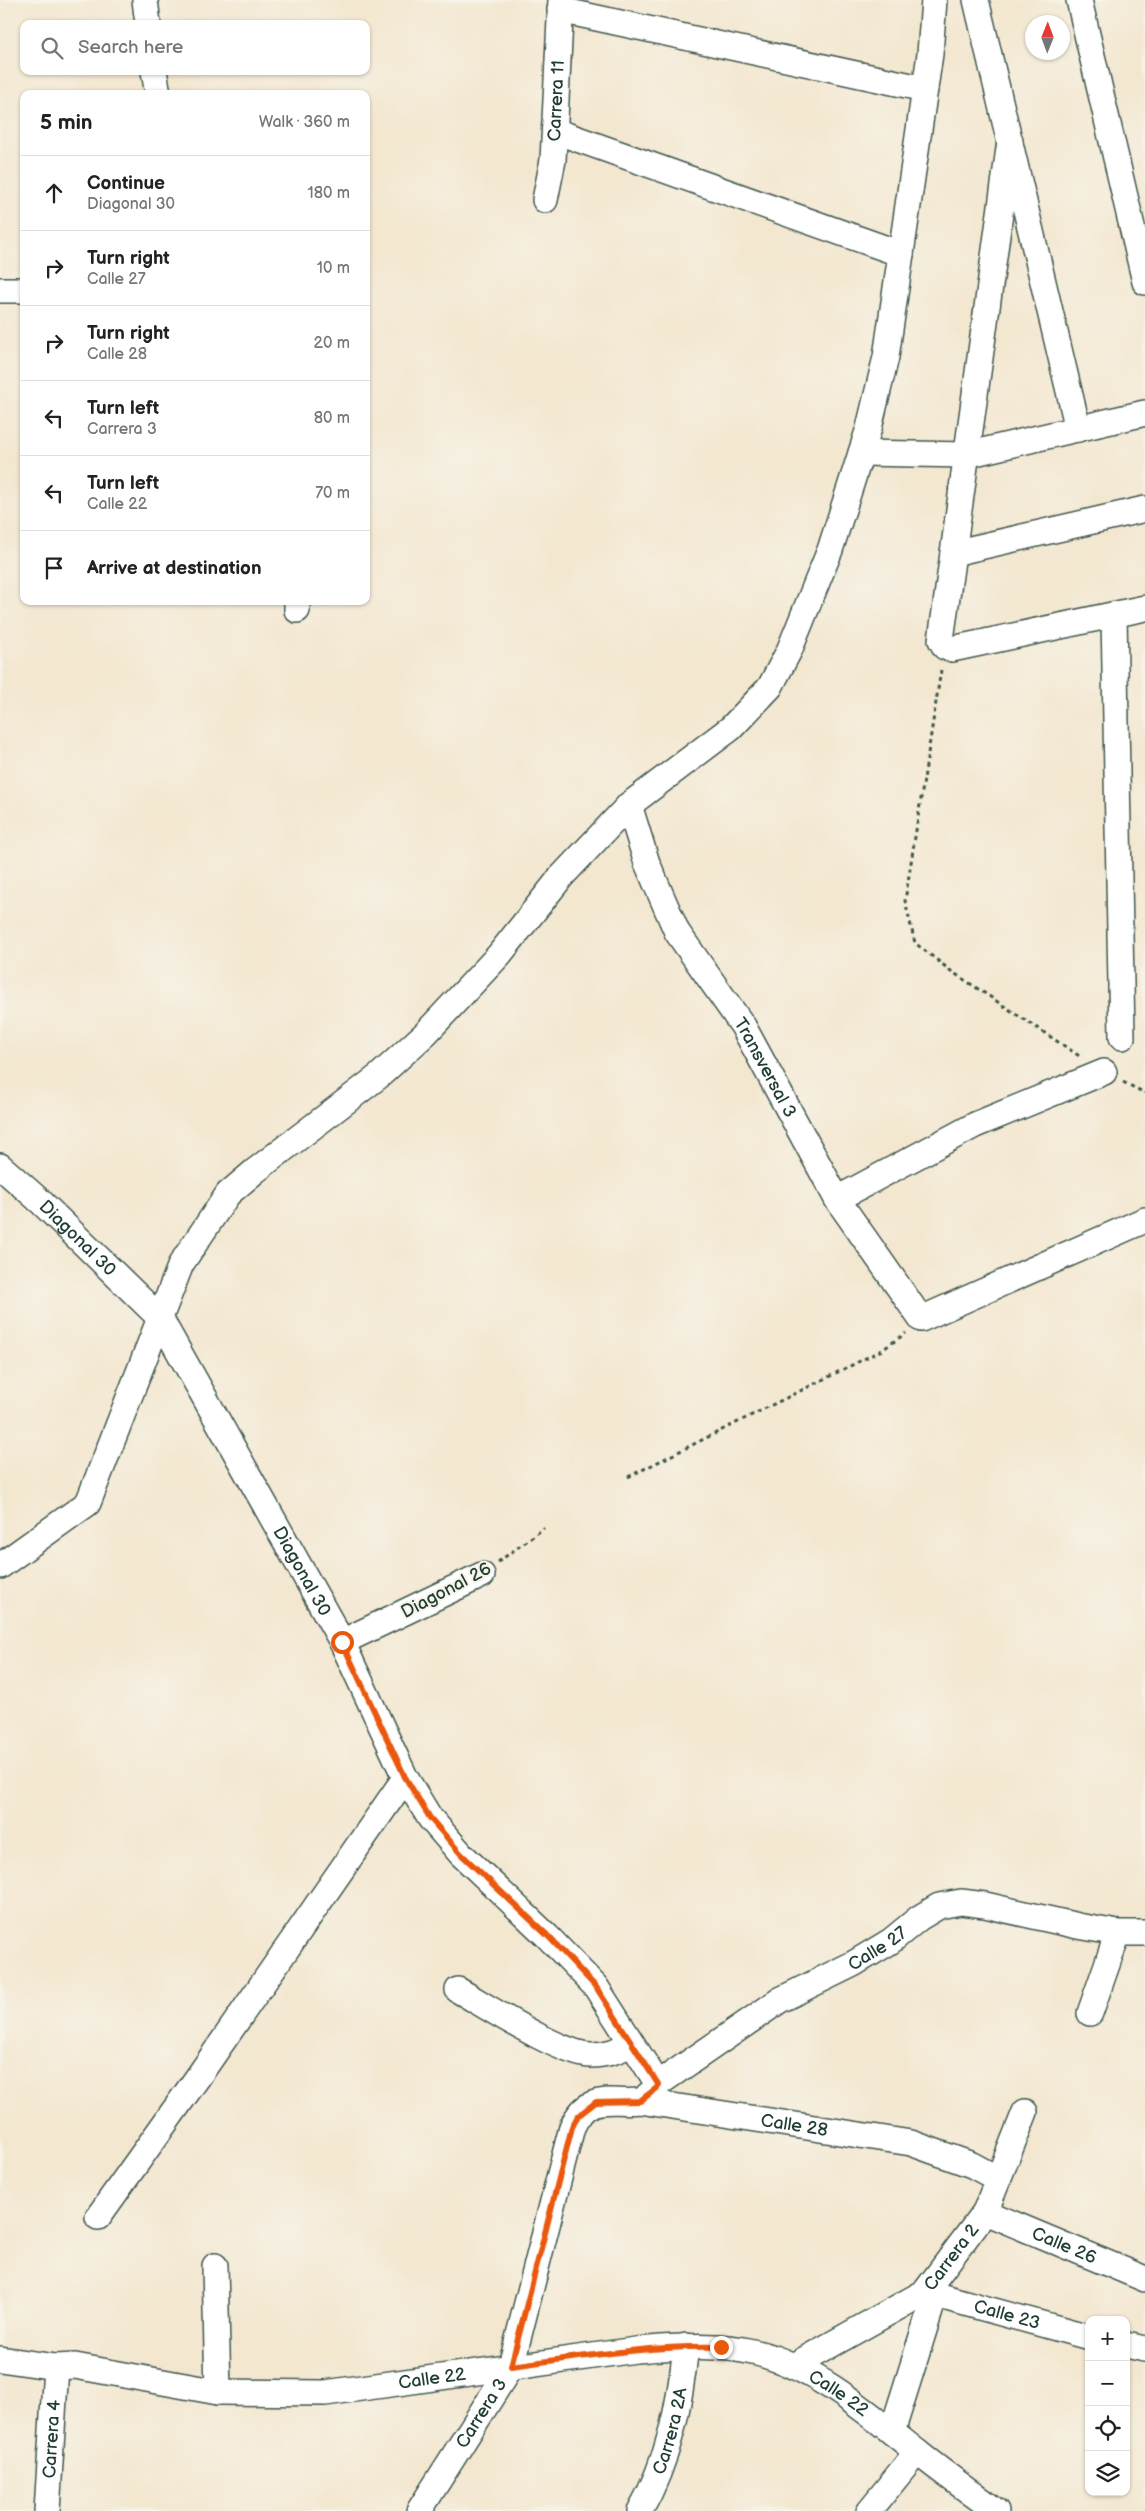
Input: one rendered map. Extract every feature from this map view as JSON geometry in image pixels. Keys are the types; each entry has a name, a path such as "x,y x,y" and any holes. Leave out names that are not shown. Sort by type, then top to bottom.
{"street":[{"path":"145,0 148,20"},
{"path":"0,1566 88,1503 181,1264 228,1194 379,1076 426,1032 499,955 561,876 629,805 731,728 770,687 789,652 830,550 861,453 886,356 925,89 934,0"},
{"path":"976,0 1078,429"},
{"path":"1079,0 1145,282"},
{"path":"560,5 925,89"},
{"name":"Carrera 11","path":"545,200 553,160 560,5"},
{"path":"155,75 157,90"},
{"path":"555,131 900,254"},
{"path":"1010,141 941,640 944,647 952,649 1145,608"},
{"path":"0,290 20,290"},
{"path":"861,453 966,456 1145,413"},
{"path":"953,553 1145,509"},
{"path":"1114,616 1122,1036"},
{"name":"Transversal 3","path":"629,805 647,864 677,932 743,1026 837,1199 921,1319"},
{"path":"837,1199 974,1125 1104,1072"},
{"name":"Diagonal 30","path":"0,1166 41,1202 160,1318 342,1642 405,1778 430,1818 461,1854 548,1936 596,1987 658,2084"},
{"path":"921,1319 1145,1220"},
{"name":"Diagonal 26","path":"342,1642 482,1574"},
{"path":"98,2217 405,1778"},
{"name":"Calle 27","path":"640,2101 657,2088 658,2084 780,2000 853,1964 891,1941 919,1918 939,1906 961,1902 985,1905 1069,1925 1118,1933 1145,1933"},
{"path":"1090,2013 1118,1933"},
{"path":"458,1990 564,2049 589,2055 614,2052 631,2044"},
{"name":"Calle 28","path":"586,2107 596,2102 640,2101 911,2143 972,2165 998,2179"},
{"name":"Carrera 3","path":"419,2511 511,2366 572,2127 586,2107"},
{"name":"Carrera 2","path":"793,2366 930,2294 985,2212 1025,2112"},
{"name":"Calle 26","path":"985,2212 1145,2279"},
{"path":"215,2266 218,2392"},
{"path":"892,2432 930,2294"},
{"name":"Calle 23","path":"930,2294 1085,2336"},
{"name":"Calle 22","path":"0,2359 56,2367 75,2366 218,2392 325,2394 511,2366 636,2350 686,2346 721,2347 757,2353 793,2366 813,2376 892,2432 996,2511"},
{"name":"Carrera 2A","path":"640,2511 668,2449 680,2397 686,2346"},
{"path":"1130,2346 1145,2349"},
{"name":"Carrera 4","path":"47,2511 56,2367"},
{"path":"869,2511 917,2452"}],"path":[{"path":"944,647 905,901 915,942 951,971 1104,1072"},
{"path":"628,1478 882,1350 900,1338 921,1319"},
{"name":"Diagonal 26","path":"482,1574 544,1528"}],"route":[{"path":"342,1642 405,1777 430,1818 461,1854 548,1936 596,1987 658,2084 657,2088 640,2101 611,2100 596,2102 586,2107 572,2127 511,2366 636,2350 686,2346 721,2347"}]}
